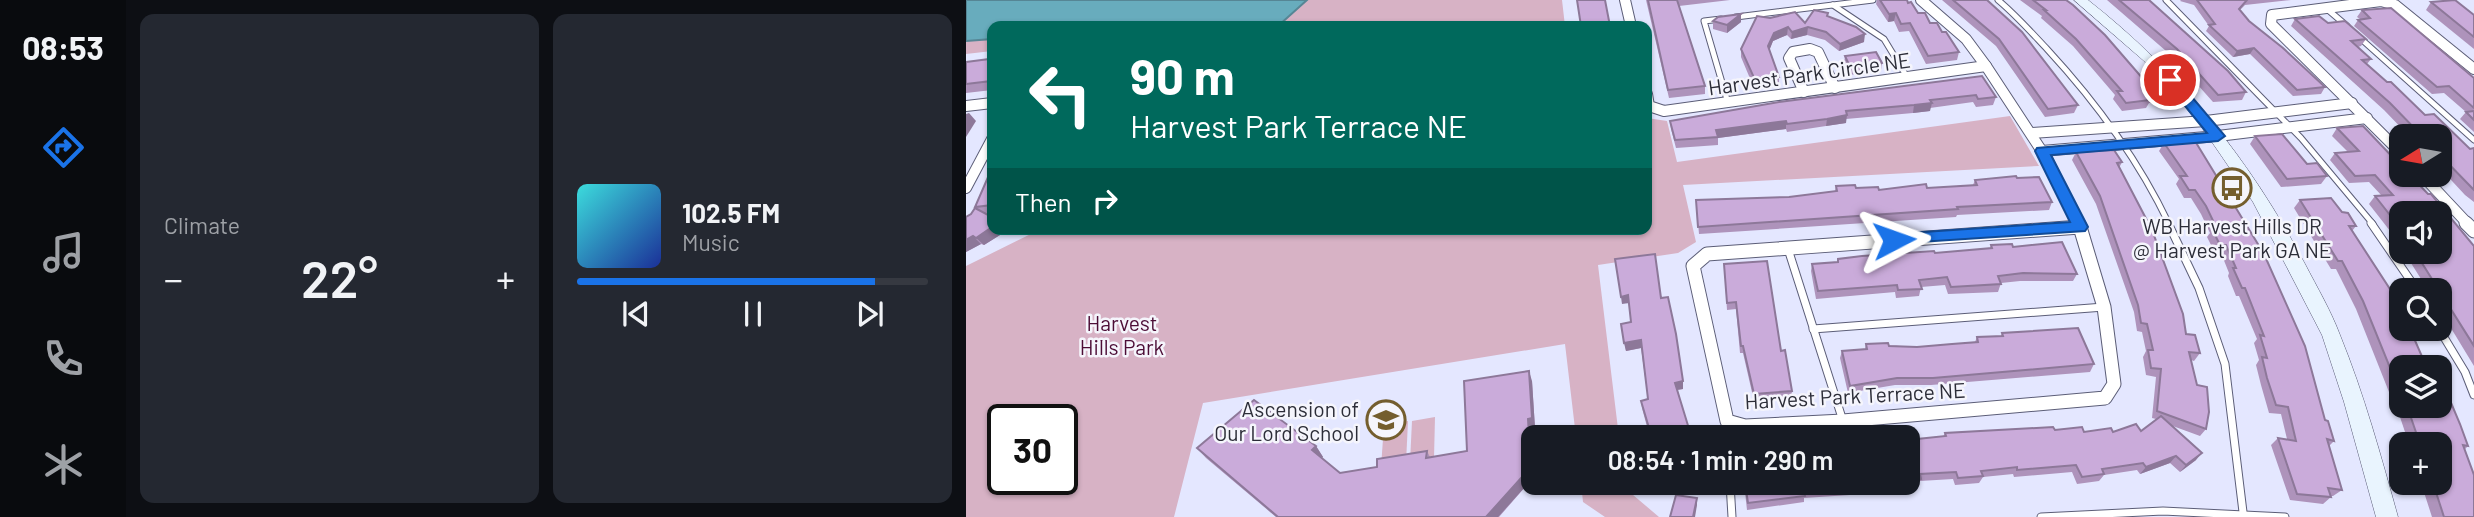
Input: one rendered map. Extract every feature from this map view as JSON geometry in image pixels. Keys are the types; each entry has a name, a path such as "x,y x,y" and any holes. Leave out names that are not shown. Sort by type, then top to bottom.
{"street":[{"path":"1625,0 1630,21"},
{"path":"1921,0 1966,39 2037,142"},
{"path":"2080,0 2145,54 2206,121 2250,180 2289,250 2330,333 2357,410 2386,517"},
{"path":"2389,141 2271,24 2272,15 2395,2 2474,69"},
{"path":"1804,92 1789,58 1793,52 1802,49 1818,52 1835,88"},
{"name":"Harvest Park Circle NE","path":"1652,107 1664,111 1986,66"},
{"path":"2037,142 2111,127 2206,121 2352,103"},
{"path":"966,106 987,104"},
{"path":"2037,142 2124,143 2218,136 2367,118"},
{"name":"Harvest Park Terrace NE","path":"2037,142 2080,227 2104,307 2114,384 2105,398 1843,421 1745,426 1727,421 1693,266 1707,254 2080,227"},
{"path":"966,188 987,148"},
{"path":"2433,187 2474,231"}],"lane":[{"path":"1728,103 1704,21 1873,0"},
{"path":"1998,0 2013,12 2088,93 2124,143 2165,216 2193,276 2225,364 2242,512"},
{"path":"2166,0 2277,112 2356,198 2409,278"},
{"path":"1833,5 1884,39 1908,79"},
{"path":"2327,9 2474,140"},
{"path":"1788,247 1843,421"},
{"path":"1813,330 2104,307"},
{"path":"2447,341 2465,372 2474,395"},
{"path":"1727,421 1727,425"},
{"path":"1731,495 1732,517"},
{"path":"2040,517 2089,512 2242,512 2285,517"}],"green space":[{"path":"966,0 1562,0 1564,21 987,21 987,52 966,54"},
{"name":"Harvest Hills Park","path":"2010,116 2039,166 1683,185 1696,242 1678,253 1598,265 1618,425 1575,425 1565,344 1203,403 1174,517 966,517 966,266 1029,235 1652,235 1652,119 1667,121 1677,162"},
{"path":"1435,417 1434,458 1410,462 1412,421"},
{"path":"1408,421 1406,463 1381,467 1384,425"},
{"path":"1582,495 1633,495 1659,517 1605,517 1583,502"}],"water":[{"path":"966,0 1307,0 1284,21 987,21 987,39 966,41"}],"building":[{"path":"1577,0 1605,0 1609,21 1580,21"},
{"path":"1648,0 1677,0 1705,86 1668,90"},
{"path":"1880,0 1911,2 1918,13 1925,13 1930,23 1937,23 1942,32 1946,32 1959,52 1928,56 1910,23 1901,24 1896,13 1889,14"},
{"path":"1953,0 1987,0 2022,32 2078,105 2048,109 1999,39"},
{"path":"2033,0 2066,0 2073,5 2105,35 2157,95 2147,96 2150,100 2126,103 2117,91 2122,91 2076,39"},
{"path":"2119,0 2149,0 2228,71 2246,92 2218,95 2177,49"},
{"path":"2197,0 2247,0 2239,9 2249,21 2325,87 2297,90 2254,48 2237,51 2209,25 2215,24"},
{"path":"2455,0 2474,15 2474,37 2431,2"},
{"path":"2391,8 2474,78 2474,108 2449,86 2437,87 2358,20 2370,18 2362,10"},
{"path":"1814,10 1828,13 1827,16 1856,27 1865,34 1840,44 1826,32 1808,27 1792,32 1788,27 1774,33 1768,46 1779,77 1755,80 1741,49 1757,16 1770,18 1795,12 1805,23"},
{"path":"1741,14 1727,25 1713,21 1718,17"},
{"path":"2319,16 2328,23 2345,21 2366,39 2351,41 2371,59 2362,60 2387,82 2391,82 2425,115 2434,114 2444,124 2410,124 2295,19"},
{"path":"1876,52 1882,63 1850,67 1845,56"},
{"path":"987,59 987,81 966,84 966,62"},
{"path":"1982,76 1996,97 1978,99 1976,95 1930,100 1932,103 1846,111 1847,115 1827,119 1716,130 1718,137 1675,140 1670,121 1779,102"},
{"path":"2474,111 2474,120 2466,112"},
{"path":"2363,126 2389,153 2389,187 2421,187 2437,201 2389,201 2389,214 2375,196 2393,195 2375,175 2355,176 2335,153 2359,151 2337,128"},
{"path":"2452,132 2470,149 2474,148 2474,190 2452,167"},
{"path":"2282,134 2307,164 2317,163 2327,176 2287,179 2255,136"},
{"path":"2195,141 2264,254 2305,346 2325,420 2328,421 2334,441 2327,439 2342,490 2328,488 2331,497 2297,494 2278,438 2296,441 2288,407 2276,405 2267,378 2262,357 2267,358 2260,335 2264,336 2245,288 2242,288 2233,268 2236,268 2226,245 2220,245 2212,229 2217,229 2206,206 2195,190 2189,190 2180,176 2187,176 2164,143"},
{"path":"2114,150 2122,162 2117,163 2152,230 2183,314 2186,334 2195,335 2200,353 2189,352 2197,385 2207,387 2209,412 2206,429 2157,411 2161,369 2151,368 2148,350 2153,350 2147,324 2141,323 2138,305 2100,196 2076,152"},
{"path":"2039,177 2052,202 1698,227 1696,200 1789,197 1837,191 1836,186 1878,187 1879,190 1926,184 1927,188 1977,185 1975,180"},
{"path":"987,179 987,206 975,207"},
{"path":"2331,198 2342,212 2348,213 2356,226 2349,226 2389,288 2389,341 2415,341 2421,355 2389,355 2389,365 2363,301 2342,261 2338,261 2300,200"},
{"path":"975,208 987,214 987,230 976,238 973,236 966,240 966,217"},
{"path":"2452,219 2474,246 2474,346 2452,311 2452,278 2431,278 2423,264 2452,264"},
{"path":"2062,242 2077,274 2023,273 1998,276 2001,284 1951,287 1947,277 1919,280 1922,289 1898,290 1897,285 1818,291 1812,264 1838,262 1838,259 1862,256 1935,253 1992,248 1991,245 2012,244 2013,247"},
{"path":"1655,254 1661,298 1668,297 1676,334 1683,381 1675,383 1688,425 1648,425 1641,401 1648,399 1641,340 1624,343 1621,324 1631,322 1628,295 1621,297 1615,259"},
{"path":"1767,261 1781,351 1785,350 1792,391 1754,394 1741,346 1736,302 1727,303 1724,264"},
{"path":"2078,328 2094,364 1933,378 1897,378 1850,386 1842,351 1867,349 1866,344 1888,343 1889,346 1917,347 1978,342 1977,337 2003,336 2002,333"},
{"path":"1529,371 1532,418 1528,419 1528,425 1521,425 1521,478 1486,517 1278,517 1197,448 1254,400 1316,446 1312,450 1340,473 1377,467 1377,459 1427,451 1426,458 1467,451 1464,381"},
{"path":"2452,405 2468,446 2463,445 2474,475 2474,517 2444,517 2437,495 2452,495 2452,432 2416,432 2411,418 2452,418"},
{"path":"2161,416 2202,453 2186,465 2176,456 2146,467 2143,463 2102,469 2104,474 2082,477 2076,465 2017,470 2017,467 1981,471 1983,476 1958,478 1956,472 1920,474 1920,439 1946,436 1945,433 2053,427 2055,430 2082,427 2084,432 2111,428 2113,432 2136,424 2141,431"},
{"path":"1676,495 1697,498 1693,517 1670,517"},
{"path":"1747,495 1805,496 1748,503"}],"place":[{"name":"WB Harvest Hills DR @ Harvest Park GA NE","path":"2232,188"},
{"name":"Ascension of Our Lord School","path":"1386,420"}],"route":[{"path":"1894,240 2080,227 2042,151 2218,136 2170,80"}]}
